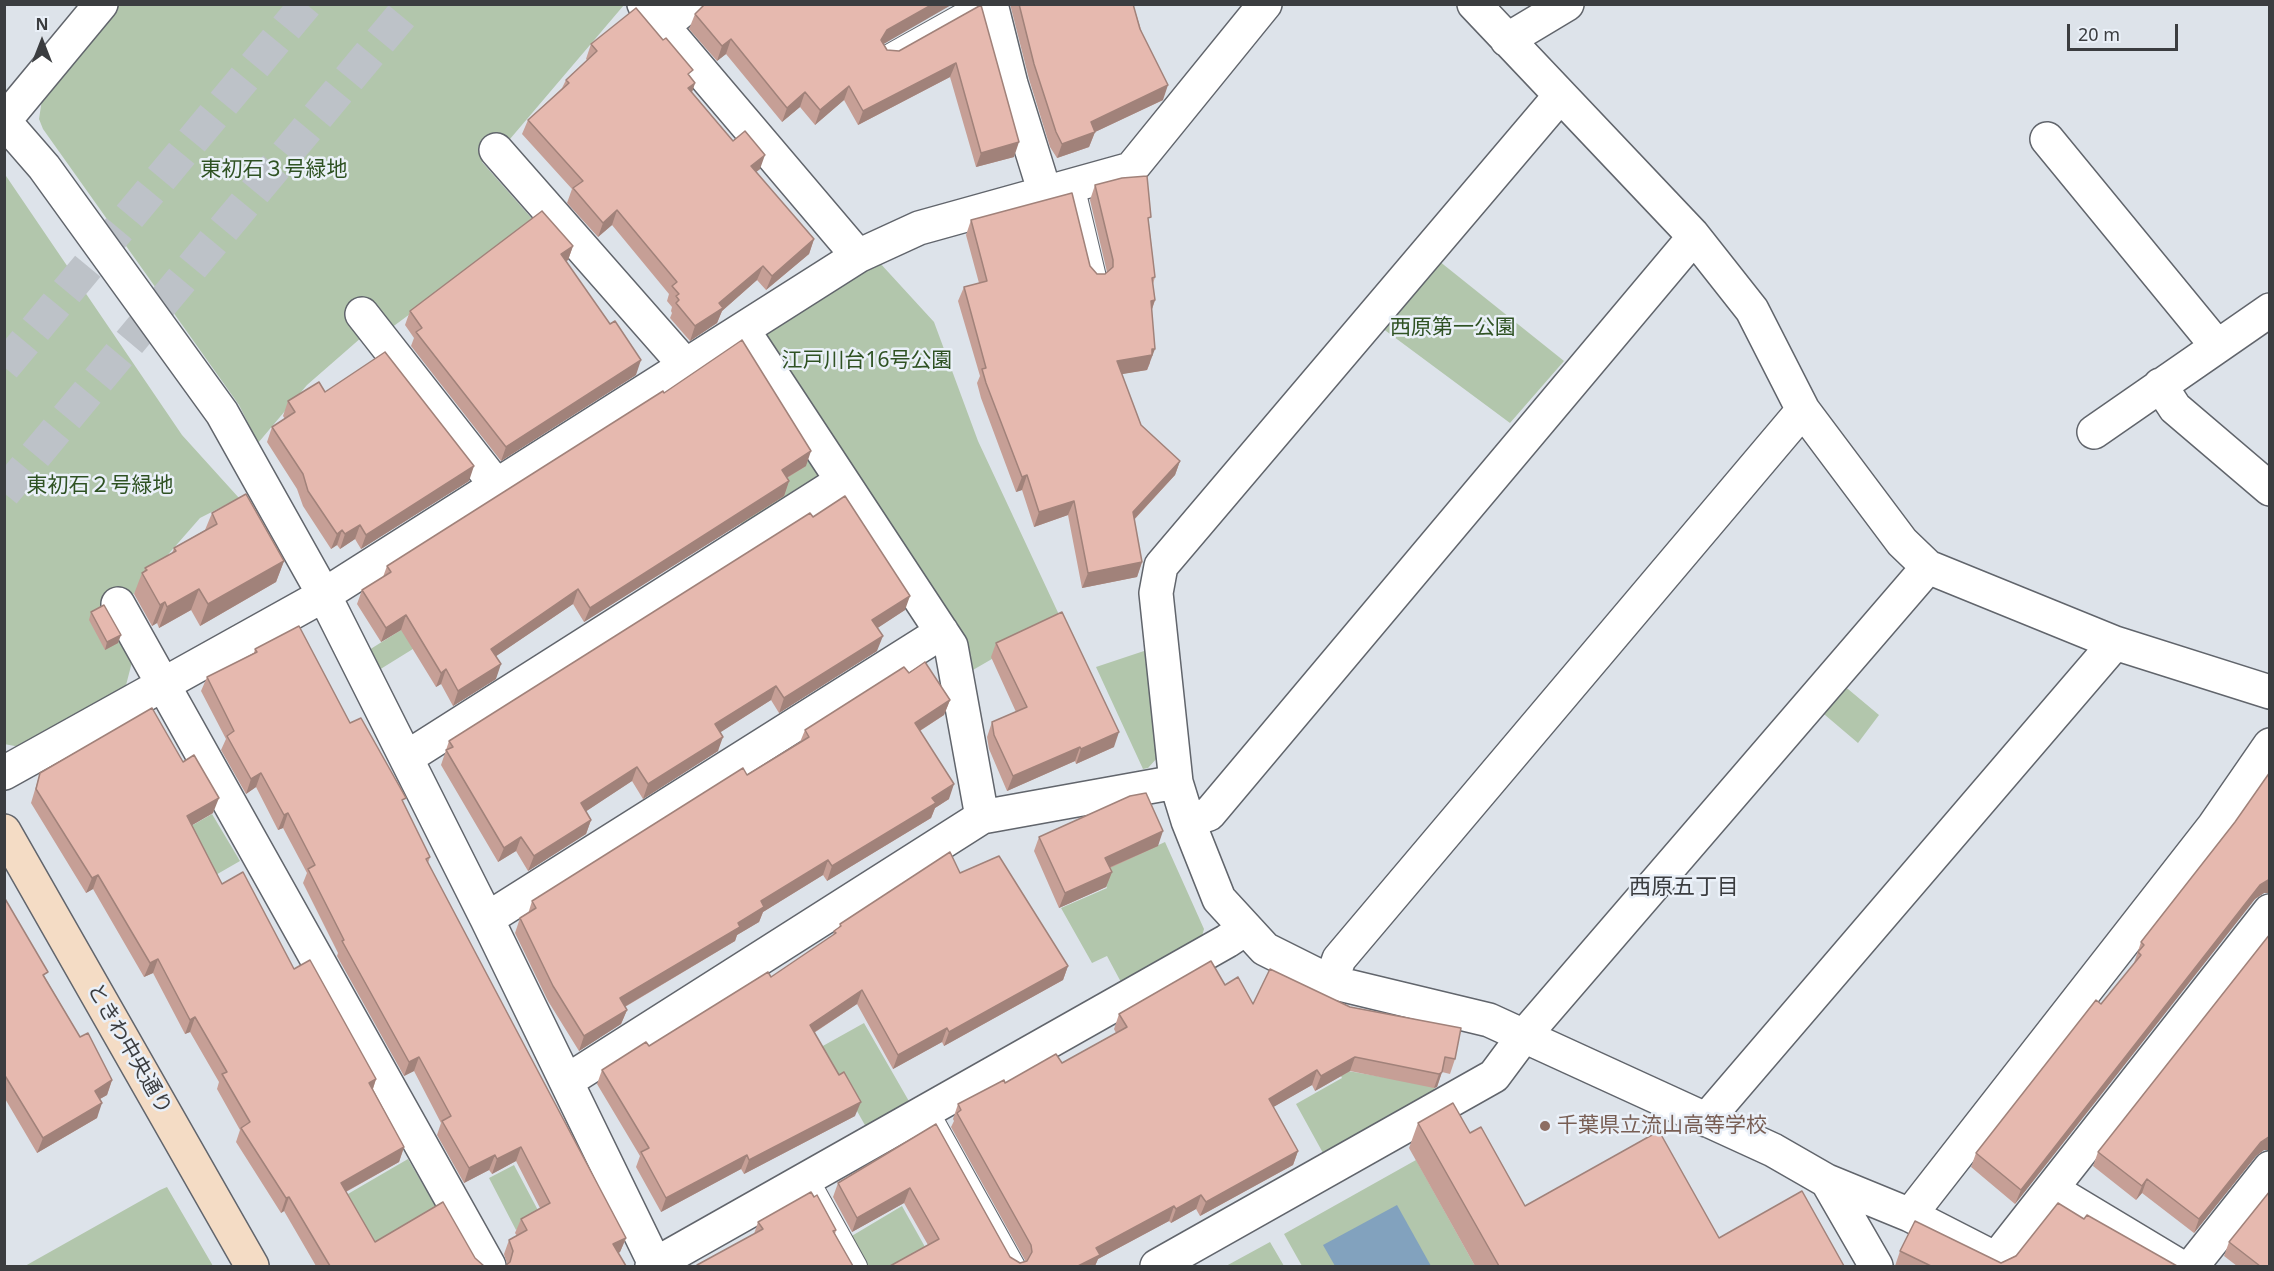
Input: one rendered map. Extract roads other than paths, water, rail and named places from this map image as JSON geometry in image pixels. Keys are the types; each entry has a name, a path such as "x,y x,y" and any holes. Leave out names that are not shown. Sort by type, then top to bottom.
{"street":[{"path":"101,4 5,121 44,167 222,413 324,595 567,1081 654,1266 1227,941 1245,928"},
{"path":"690,4 653,15 858,256"},
{"path":"991,4 1011,84 1059,189"},
{"path":"4,773 324,595 858,256 919,228 1131,169 1265,4"},
{"path":"1473,4 1694,237 1752,310 1803,410 1902,542 1928,567 2115,643 2270,692"},
{"path":"1507,40 1567,4"},
{"path":"1560,96 1161,566 1156,593 1176,782 1188,821 1219,898 1245,928 1265,949 1331,982 1489,1020 1773,1150 1827,1181 1910,1215 1996,1259 2270,911"},
{"path":"2047,139 2217,346"},
{"path":"496,150 686,366"},
{"path":"1188,821 1209,813 1694,237"},
{"path":"2094,432 2270,310"},
{"path":"362,314 496,485"},
{"path":"743,330 951,646 982,817"},
{"path":"2160,385 2175,408 2270,489"},
{"path":"1331,982 1339,958 1803,410"},
{"path":"406,758 842,481"},
{"path":"1157,1266 1494,1076 1523,1037 1928,567"},
{"path":"118,604 161,686 489,1266"},
{"path":"487,919 942,632"},
{"path":"1706,1120 2115,643"},
{"path":"1910,1215 2214,826 2270,745"},
{"path":"567,1081 982,817 1176,782"},
{"name":"ときわ中央通り","path":"4,831 252,1266"},
{"path":"2192,1266 2270,1168"},
{"path":"1827,1181 1876,1266"},
{"path":"2051,1189 2179,1266"}],"lane":[{"path":"888,55 979,4"},
{"path":"1059,189 1096,277"},
{"path":"928,1110 1015,1266"},
{"path":"808,1178 857,1266"}],"water":[{"path":"1397,1205 1431,1266 1335,1266 1323,1245"}],"tunnel":[{"path":"4,367 306,4"},
{"path":"4,493 411,4"}],"place":[{"name":"千葉県立流山高等学校","path":"1545,1126"}],"district":[{"name":"西原五丁目","path":"1684,888"}],"park label":[{"name":"東初石３号緑地","path":"274,170"},
{"name":"西原第一公園","path":"1453,328"},
{"name":"江戸川台16号公園","path":"867,361"},
{"name":"東初石２号緑地","path":"100,486"}]}
